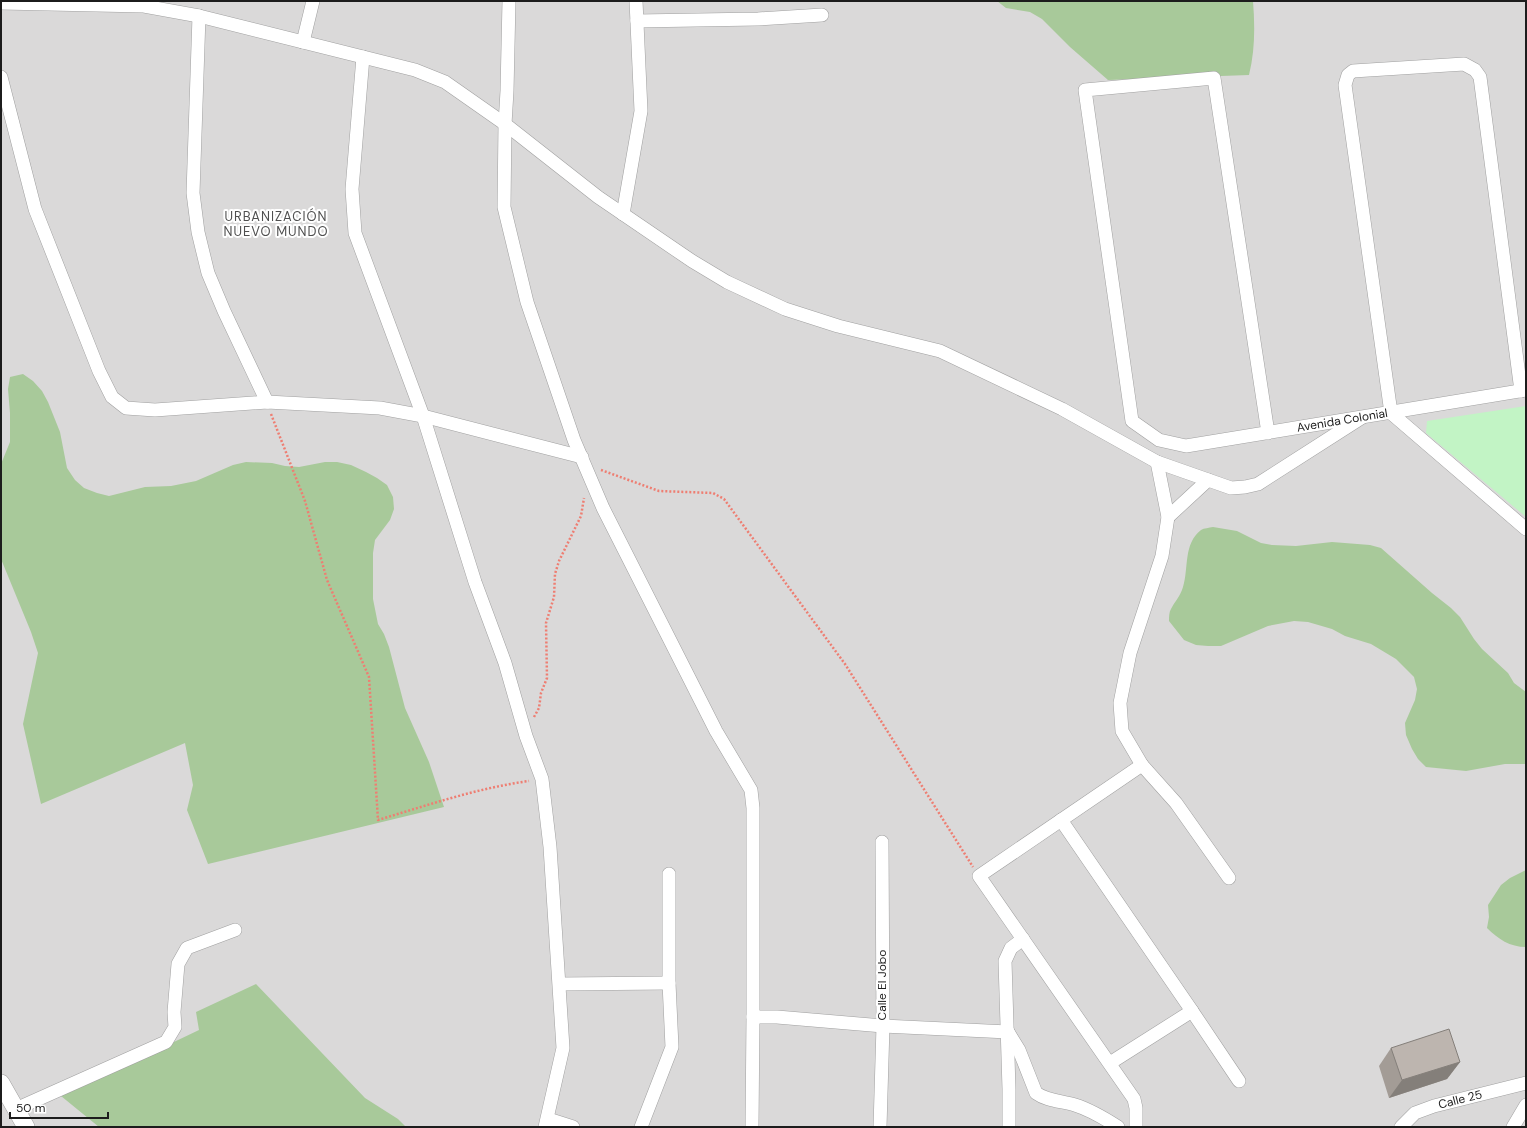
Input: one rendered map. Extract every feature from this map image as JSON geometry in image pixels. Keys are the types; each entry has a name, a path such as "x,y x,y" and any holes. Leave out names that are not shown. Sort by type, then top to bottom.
{"street":[{"path":"303,42 313,1"},
{"path":"509,1 504,207 527,302 574,440 603,508 716,731 751,790 753,816 754,1017 752,1127"},
{"path":"623,214 641,111 636,1"},
{"path":"1,3 144,3 415,70 445,82 505,124 598,197 692,261 727,282 792,311 838,326 940,351 1062,409 1157,462 1231,488 1245,488 1258,484 1361,418"},
{"path":"637,21 758,19 822,15"},
{"path":"199,16 193,192 198,232 210,279 267,402"},
{"path":"363,57 352,189 355,233 423,416 475,582 505,663 526,736 542,779 550,847 563,1048 546,1123 573,1127"},
{"path":"1523,391 1480,77 1475,70 1464,64 1353,71 1348,75 1345,85 1391,414 1526,529"},
{"path":"1,77 36,209 99,371 112,397 126,408 155,410 267,402 380,408 423,416 583,460"},
{"name":"Avenida Colonial","path":"1268,433 1214,78 1084,90 1132,421 1159,440 1186,446 1391,414 1523,391"},
{"path":"1157,462 1168,517 1162,556 1130,653 1120,703 1122,731 1142,766 1176,803 1229,878"},
{"path":"1168,517 1208,480"},
{"path":"1136,1127 1136,1108 1134,1099 979,876 1142,766"},
{"path":"1061,820 1239,1081"},
{"name":"Calle El Jobo","path":"880,1127 882,1026 882,842"},
{"path":"641,1127 672,1047 669,983 669,874"},
{"path":"16,1109 166,1042 175,1027 174,1012 178,964 187,948 235,930"},
{"path":"1009,1127 1008,1032 1005,961 1011,948 1023,939"},
{"path":"560,984 669,983"},
{"path":"1110,1064 1192,1011"},
{"path":"754,1017 777,1017 882,1026 1008,1032"},
{"path":"1008,1032 1019,1050 1036,1093 1041,1097 1075,1105 1094,1113 1118,1127"},
{"path":"1,1083 26,1127"},
{"name":"Calle 25","path":"1401,1127 1415,1113 1434,1106 1526,1083"},
{"path":"1513,1127 1526,1105"}],"path":[{"path":"267,402 305,501 328,580 369,677 378,820 465,795 514,783 542,779"},
{"path":"583,460 659,491 713,493 724,499 845,664 979,876"},
{"path":"526,736 539,708 541,693 547,678 546,623 554,597 555,574 561,555 581,516 585,491"}],"shaded area":[{"path":"1,1 1526,1 1526,1127 1,1127"}],"green space":[{"path":"997,1 1253,1 1254,38 1249,75 1108,80 1070,47 1042,19 1030,12 1006,8"},
{"path":"23,374 33,381 42,391 48,402 60,432 67,468 75,480 84,488 97,493 109,496 145,487 171,486 196,481 233,465 246,462 272,463 299,467 325,462 337,462 351,465 377,478 387,485 393,497 394,509 390,520 375,540 373,553 373,599 378,624 389,647 405,708 429,762 444,807 208,864 187,810 193,785 185,743 41,804 23,724 38,653 1,559 1,464 10,442 8,389 10,377"},
{"path":"1526,406 1526,517 1426,433 1427,421"},
{"path":"1213,527 1237,531 1261,543 1272,545 1296,546 1332,542 1370,545 1381,548 1451,608 1460,617 1482,649 1508,673 1514,683 1526,692 1526,764 1505,764 1466,771 1426,767 1418,759 1406,735 1405,723 1415,700 1417,689 1414,677 1396,659 1371,644 1345,636 1332,629 1308,622 1294,621 1268,626 1221,646 1196,645 1184,640 1169,621 1170,612 1183,587 1191,542 1201,530"},
{"path":"1526,870 1526,947 1520,947 1505,942 1495,936 1487,928 1489,917 1488,905 1501,885 1510,878"},
{"path":"256,984 365,1098 398,1119 406,1127 99,1127 61,1096 199,1030 196,1012"}],"building":[{"path":"1449,1029 1460,1062 1402,1080 1391,1048"}],"district":[{"name":"URBANIZACIÓN NUEVO MUNDO","path":"276,224"}]}
